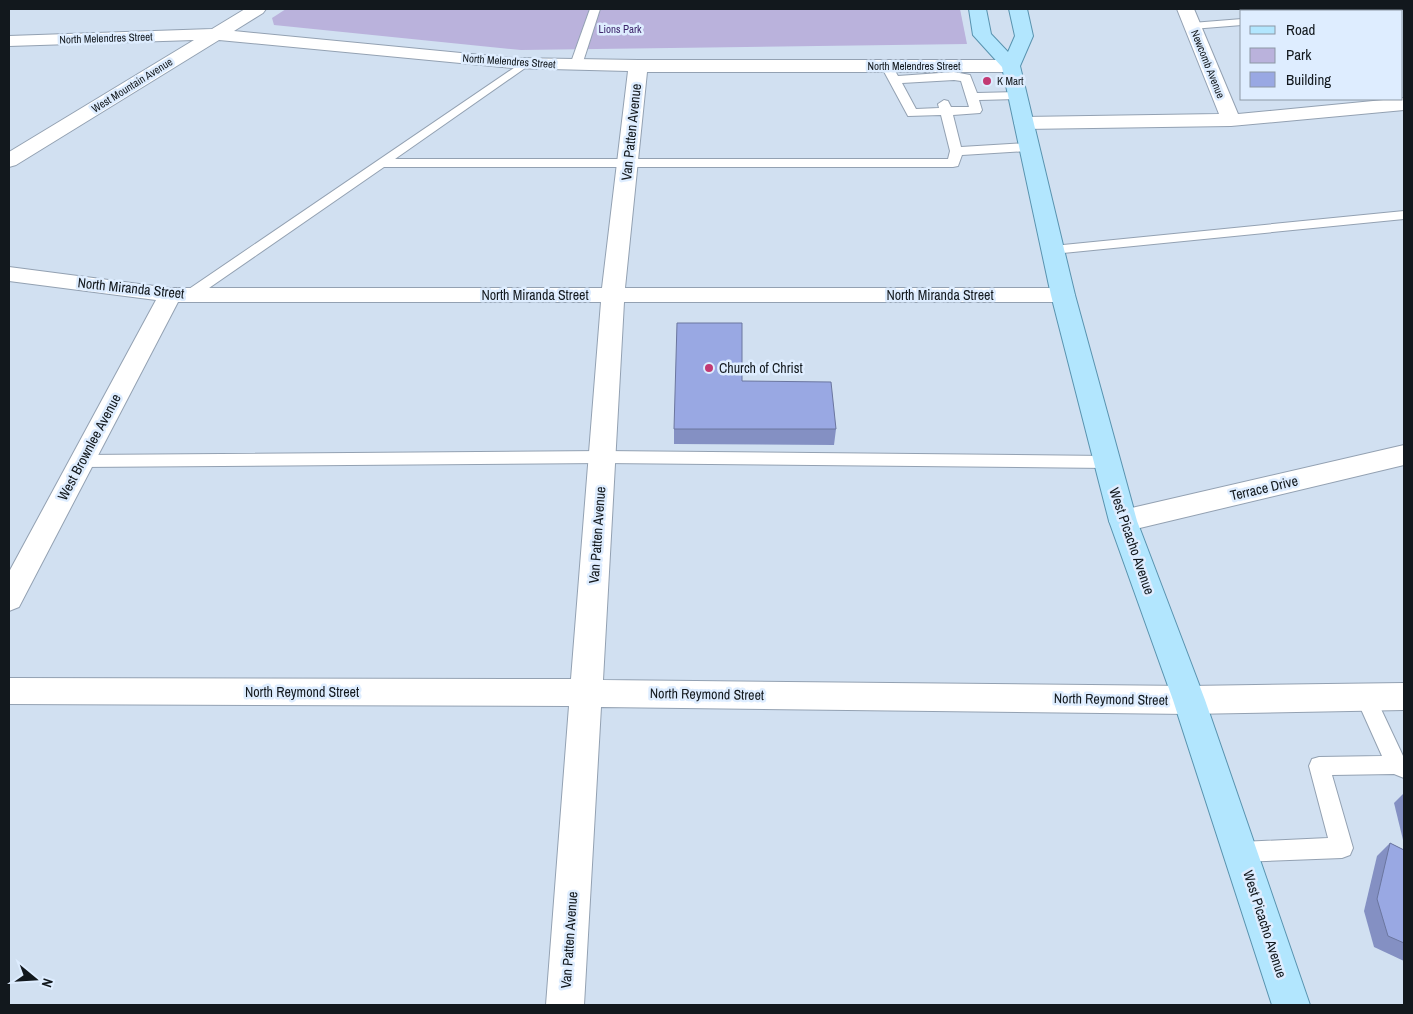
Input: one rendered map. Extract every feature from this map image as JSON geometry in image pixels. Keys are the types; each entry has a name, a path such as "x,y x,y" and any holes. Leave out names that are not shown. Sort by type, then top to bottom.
{"main road":[{"path":"978,9 982,35 1011,66 1024,36 1018,9"},
{"name":"West Picacho Avenue","path":"1011,66 1063,295 1123,521 1190,700 1291,1005"}],"street":[{"name":"West Mountain Avenue","path":"9,161 257,9"},
{"name":"Newcomb Avenue","path":"1185,9 1231,120"},
{"name":"North Melendres Street","path":"9,41 214,34 524,64 931,75 1011,66"},
{"name":"Van Patten Avenue","path":"565,1005 613,295 638,66"},
{"path":"1026,135 1231,120 1404,104"},
{"name":"North Miranda Street","path":"9,274 180,294 1063,295"},
{"name":"West Brownlee Avenue","path":"9,599 81,462 180,294"},
{"name":"Terrace Drive","path":"1123,521 1404,455"},
{"name":"North Reymond Street","path":"9,691 586,692 1190,700 1404,697"}],"lane":[{"path":"576,65 595,9"},
{"path":"1382,10 1397,9"},
{"path":"1192,26 1240,22"},
{"path":"180,294 381,163 524,64"},
{"path":"891,73 912,113 945,108 976,110 966,78 931,75"},
{"path":"972,97 1017,95"},
{"path":"381,163 953,163 956,150 945,108"},
{"path":"956,150 1026,135"},
{"path":"1053,250 1404,215"},
{"path":"81,462 603,458 1107,462"},
{"path":"1241,852 1342,848 1319,766 1401,767 1366,698"}],"green space":[{"name":"Lions Park","path":"286,9 960,9 967,44 521,50 274,25 272,18"}],"building":[{"name":"Church of Christ","path":"677,323 742,323 742,381 831,382 836,429 674,429"},
{"path":"1390,843 1404,850 1404,943 1388,936 1377,899"}],"place":[{"name":"K Mart","path":"987,81"},
{"name":"Church of Christ","path":"709,368"}]}
